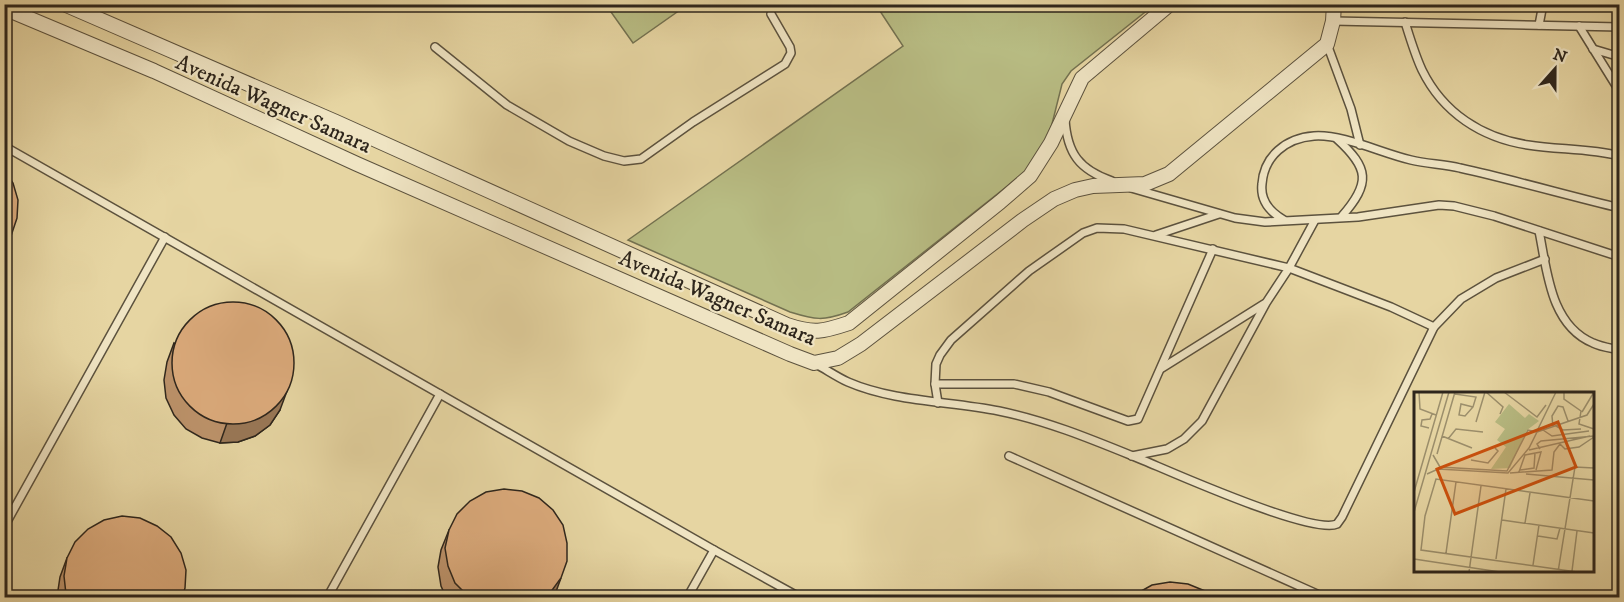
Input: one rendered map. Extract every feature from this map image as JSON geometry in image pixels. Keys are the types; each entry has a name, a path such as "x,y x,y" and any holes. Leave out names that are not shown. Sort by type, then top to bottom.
{"street":[{"name":"Avenida Wagner Samara","path":"64,4 336,122 787,325 808,332 826,330 849,323 1030,176 1051,143 1082,78 1170,4"},
{"path":"1327,44 1334,21 1334,4"},
{"name":"Avenida Wagner Samara","path":"4,8 154,71 357,164 814,363 838,358 861,344 1023,220 1054,199 1075,190 1093,186 1145,184 1168,174 1327,44"}],"lane":[{"path":"1539,25 1543,4"},
{"path":"435,47 507,105 569,141 604,156 624,161 641,159 693,122 785,64 791,53 790,47 771,14"},
{"path":"1334,21 1620,27"},
{"path":"1405,22 1422,70 1441,98 1469,124 1485,134 1527,145 1594,150 1620,156"},
{"path":"1580,26 1620,92"},
{"path":"1327,44 1352,109 1360,145"},
{"path":"1593,49 1620,57"},
{"path":"1065,114 1066,137 1077,159 1095,176 1219,214 1255,221 1286,222 1342,216 1358,217 1439,205 1454,206 1494,216 1620,257"},
{"path":"1286,222 1267,207 1263,200 1261,188 1263,173 1269,159 1282,146 1314,136 1337,139 1413,160 1458,167 1620,208"},
{"path":"1337,139 1361,165 1363,182 1359,195 1342,216"},
{"path":"4,146 714,550 801,597"},
{"path":"1156,235 1219,214"},
{"path":"1132,456 1167,449 1184,439 1202,421 1266,303 1289,268 1315,220"},
{"path":"938,403 935,384 936,364 951,340 1029,271 1083,234 1097,228 1124,229 1156,235 1289,268 1391,307 1434,327"},
{"path":"1539,231 1550,290 1561,315 1578,334 1592,343 1620,350"},
{"path":"4,526 165,237"},
{"path":"935,384 1014,384 1049,392 1133,422 1141,417 1213,249"},
{"path":"814,363 848,382 876,391 938,403 1000,411 1082,435 1288,517 1329,527 1337,524 1342,517 1434,327 1461,299 1496,278 1545,259"},
{"path":"1162,368 1266,303"},
{"path":"327,597 440,394"},
{"path":"1009,456 1326,597"},
{"path":"687,597 714,550"},
{"path":"1614,597 1620,595"}],"green space":[{"path":"606,5 687,5 633,43"},
{"path":"876,5 1154,5 1071,71 1062,84 1050,132 1029,169 848,312 819,318 790,312 628,240 903,46"}],"building":[{"path":"4,170 13,183 18,200 17,218 11,236 4,245"},
{"path":"233,302 256,307 276,320 289,340 294,363 289,386 276,406 256,419 233,424 210,419 190,406 177,386 172,363 177,340 190,320 210,307"},
{"path":"504,489 522,491 539,498 553,510 563,525 567,543 567,561 561,578 550,593 544,597 469,597 455,583 448,566 445,548 449,530 457,514 470,501 486,492"},
{"path":"122,516 140,518 157,526 171,537 181,553 186,570 182,597 68,597 64,576 67,558 75,542 88,529 104,520"},
{"path":"1170,582 1188,584 1213,597 1132,597 1152,585"}]}
